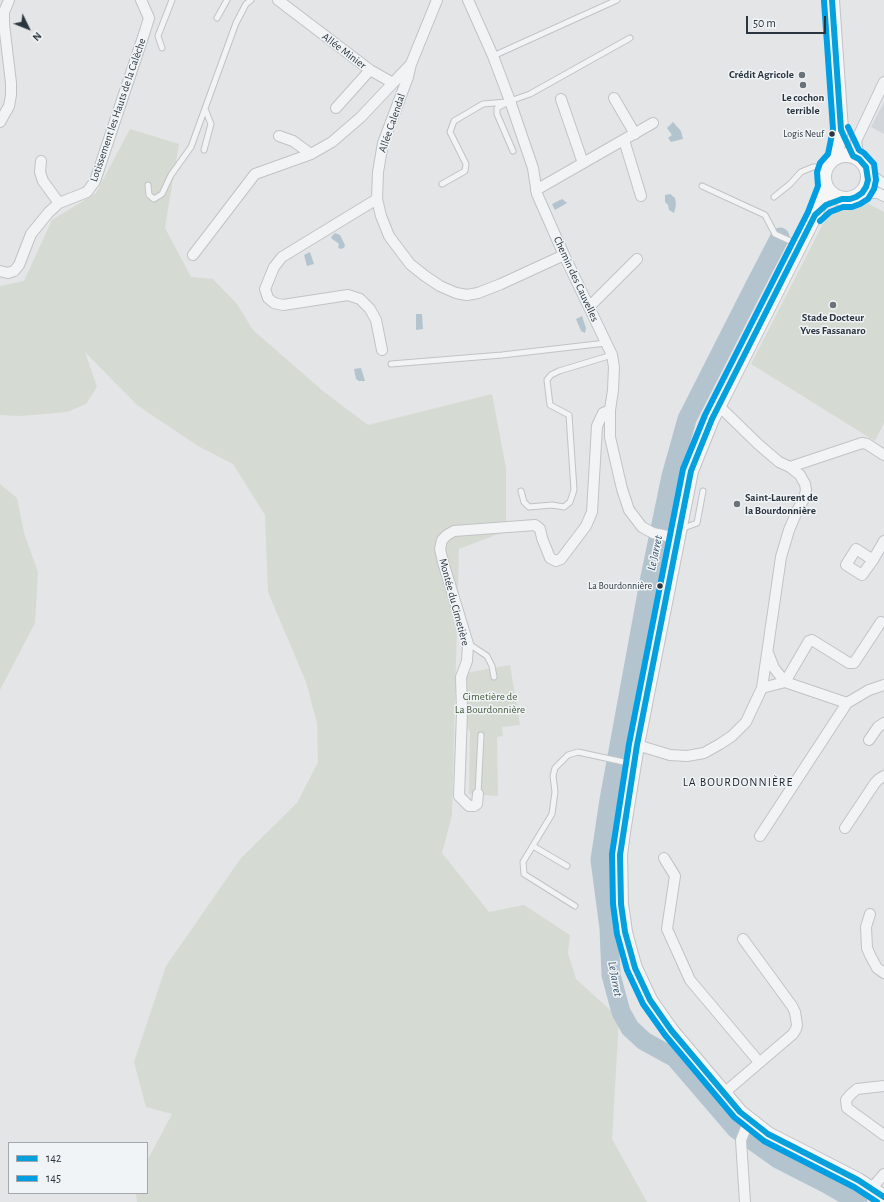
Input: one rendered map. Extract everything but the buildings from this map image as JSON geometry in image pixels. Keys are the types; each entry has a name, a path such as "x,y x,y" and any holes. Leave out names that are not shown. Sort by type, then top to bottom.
{"main road":[{"path":"832,0 841,130 831,163 824,175 826,187 830,192 836,197 850,199 862,193 866,187 868,173 866,167 856,158 841,130"},
{"path":"831,163 841,156 856,158"},
{"path":"815,215 826,187"},
{"path":"842,199 826,205 815,215 794,243 712,419 691,471 675,535 637,745 629,764 620,855 621,904 625,932 635,968 650,1000 671,1030 724,1093 747,1124 872,1188 884,1197"}],"street":[{"path":"0,122 8,106 11,95 4,24 4,12 9,0"},
{"name":"Lotissement les Hauts de la Calèche","path":"0,271 8,273 14,271 19,264 31,234 49,212 60,203 86,192 95,181 146,31 149,18 141,0"},
{"name":"Allée Minier","path":"278,0 370,70 392,83"},
{"name":"Allée Calendal","path":"437,0 411,64 383,143 378,172 377,199 381,216 389,236 410,264 430,279 456,294 467,295 478,293 564,255"},
{"name":"Chemin des Cauvelles","path":"468,0 493,56 510,102 533,168 536,190 564,255 612,355 614,367 610,410 610,437 622,489 629,510 642,527 653,533 675,535"},
{"path":"193,255 255,174 311,154 332,142 361,118 411,64"},
{"path":"336,108 370,70"},
{"path":"856,158 856,141 884,82"},
{"path":"614,98 635,134"},
{"path":"561,99 583,163"},
{"path":"536,190 653,123"},
{"path":"279,136 293,141 311,154"},
{"path":"624,140 641,196"},
{"path":"41,162 40,172 43,181 60,203"},
{"path":"868,173 884,184"},
{"path":"862,193 878,193 884,196"},
{"path":"377,199 282,258 274,267 265,289 268,298 274,303 283,305 348,295 360,299 370,309 376,320 382,350"},
{"path":"589,307 637,259"},
{"path":"637,745 670,755 687,756 704,753 720,744 746,722 762,688 781,557 789,530 804,499 806,490 805,484 800,475 790,467 779,462 719,406"},
{"name":"Montée du Cimetière","path":"478,794 477,804 474,806 469,806 459,796 462,714 461,677 467,661 468,644 443,562 440,549 442,540 454,531 535,525 540,529 550,558 556,561 561,559 586,526 592,512 597,426 603,413 610,410"},
{"path":"790,467 862,443 867,444 884,455"},
{"path":"872,560 884,541"},
{"path":"762,688 785,682 809,641 812,640 849,663 854,663 881,622"},
{"path":"768,651 774,668 785,682 847,703"},
{"path":"760,836 847,703 884,679"},
{"path":"869,690 884,685"},
{"path":"869,740 878,727 884,723"},
{"path":"845,828 875,783 879,778 884,776"},
{"path":"664,858 675,876 667,929 690,980 759,1062"},
{"path":"870,914 866,927 867,948 877,968 884,973"},
{"path":"724,1093 796,1030 797,1021 792,1006 743,940"},
{"path":"884,1086 857,1089 846,1100 847,1108 884,1135"},
{"path":"745,1202 741,1140 747,1124"},
{"path":"872,1188 884,1174"}],"lane":[{"path":"162,48 158,36 172,0"},
{"path":"218,18 227,0"},
{"path":"148,185 149,195 154,199 162,194 171,175 191,147 236,24 246,4 251,0"},
{"path":"493,56 617,0"},
{"path":"513,151 497,114 497,108 530,94 630,38"},
{"path":"442,184 465,171 466,164 450,132 454,121 483,104 510,102"},
{"path":"204,150 211,124 205,109"},
{"path":"774,197 790,184 801,172 813,167 831,163"},
{"path":"702,186 765,215 775,234 794,243"},
{"path":"390,364 502,355 606,343"},
{"path":"522,491 524,502 529,507 552,505 564,507 570,502 574,490 569,415 550,405 547,380 551,375 559,371 612,355"},
{"path":"675,535 697,523 703,491"},
{"path":"468,644 487,656 492,666 494,677"},
{"path":"478,794 481,735"},
{"path":"575,906 524,874 523,862 552,814 555,792 552,776 555,768 568,755 578,752 629,764"},
{"path":"533,846 567,866"}],"shaded area":[{"path":"884,102 884,134 871,127"}],"green space":[{"path":"130,129 179,144 165,228 191,277 213,279 237,304 253,330 323,391 368,425 492,394 506,468 506,531 459,549 452,815 442,853 489,912 524,905 570,935 568,953 576,979 619,1018 612,1139 647,1202 137,1202 136,1194 148,1194 148,1159 172,1114 146,1107 134,1062 166,966 241,858 297,803 318,762 317,723 306,682 268,592 265,515 233,464 198,446 137,405 85,352 97,387 86,404 67,412 21,416 0,415 0,286 24,281 52,220 96,193"},
{"name":"Stade Docteur Yves Fassanaro","path":"863,201 884,212 884,423 875,441 751,364 830,210 836,206 852,207"},
{"path":"0,484 17,498 24,533 38,572 35,623 0,690"},
{"name":"Cimetière de La Bourdonnière","path":"510,665 520,725 502,727 503,736 497,737 498,796 469,794 470,732 464,720 466,673"}],"water":[{"path":"673,122 681,131 683,139 671,142 668,138 672,135 667,128"},
{"path":"670,194 675,198 676,205 674,213 669,210 668,205 665,202 665,195"},
{"path":"562,199 567,203 555,210 552,204"},
{"path":"335,233 340,235 345,245 344,248 340,249 338,247 338,243 332,239 331,237"},
{"path":"310,252 314,264 307,266 304,255"},
{"path":"416,314 422,314 423,329 416,330"},
{"path":"582,316 586,328 585,333 581,331 576,319"},
{"path":"361,368 365,381 359,381 356,379 354,369"}],"waterway":[{"name":"Le Jarret","path":"780,237 687,419 671,476 649,582 609,800 600,860 609,928 611,975 621,1012 630,1028 644,1041 675,1058 736,1129 778,1159 858,1202"}],"transit line":[{"name":"142","path":"832,0 841,130 853,156 859,159 866,167 868,180 862,193 856,197 842,199 826,205 815,215 712,419 691,471 637,745 620,855 621,904 625,932 635,968 650,1000 671,1030 740,1112 768,1134 858,1180 884,1197"},
{"name":"145","path":"824,1 833,129 828,154 820,163 817,172 818,186 808,212 705,415 683,469 629,744 612,854 613,904 617,934 627,970 643,1004 665,1035 734,1117 764,1141 854,1187 877,1202"},
{"name":"145","path":"820,221 830,212 843,207 852,207 860,204 868,199 874,189 876,180 874,164 864,153 859,150 848,127"}],"place":[{"name":"Crédit Agricole","path":"802,75"},
{"name":"Le cochon terrible","path":"803,85"},
{"name":"Logis Neuf","path":"832,134"},
{"name":"Stade Docteur Yves Fassanaro","path":"833,305"},
{"name":"Saint-Laurent de la Bourdonnière","path":"737,504"},
{"name":"La Bourdonnière","path":"660,586"}],"district":[{"name":"LA BOURDONNIÈRE","path":"738,782"}]}
